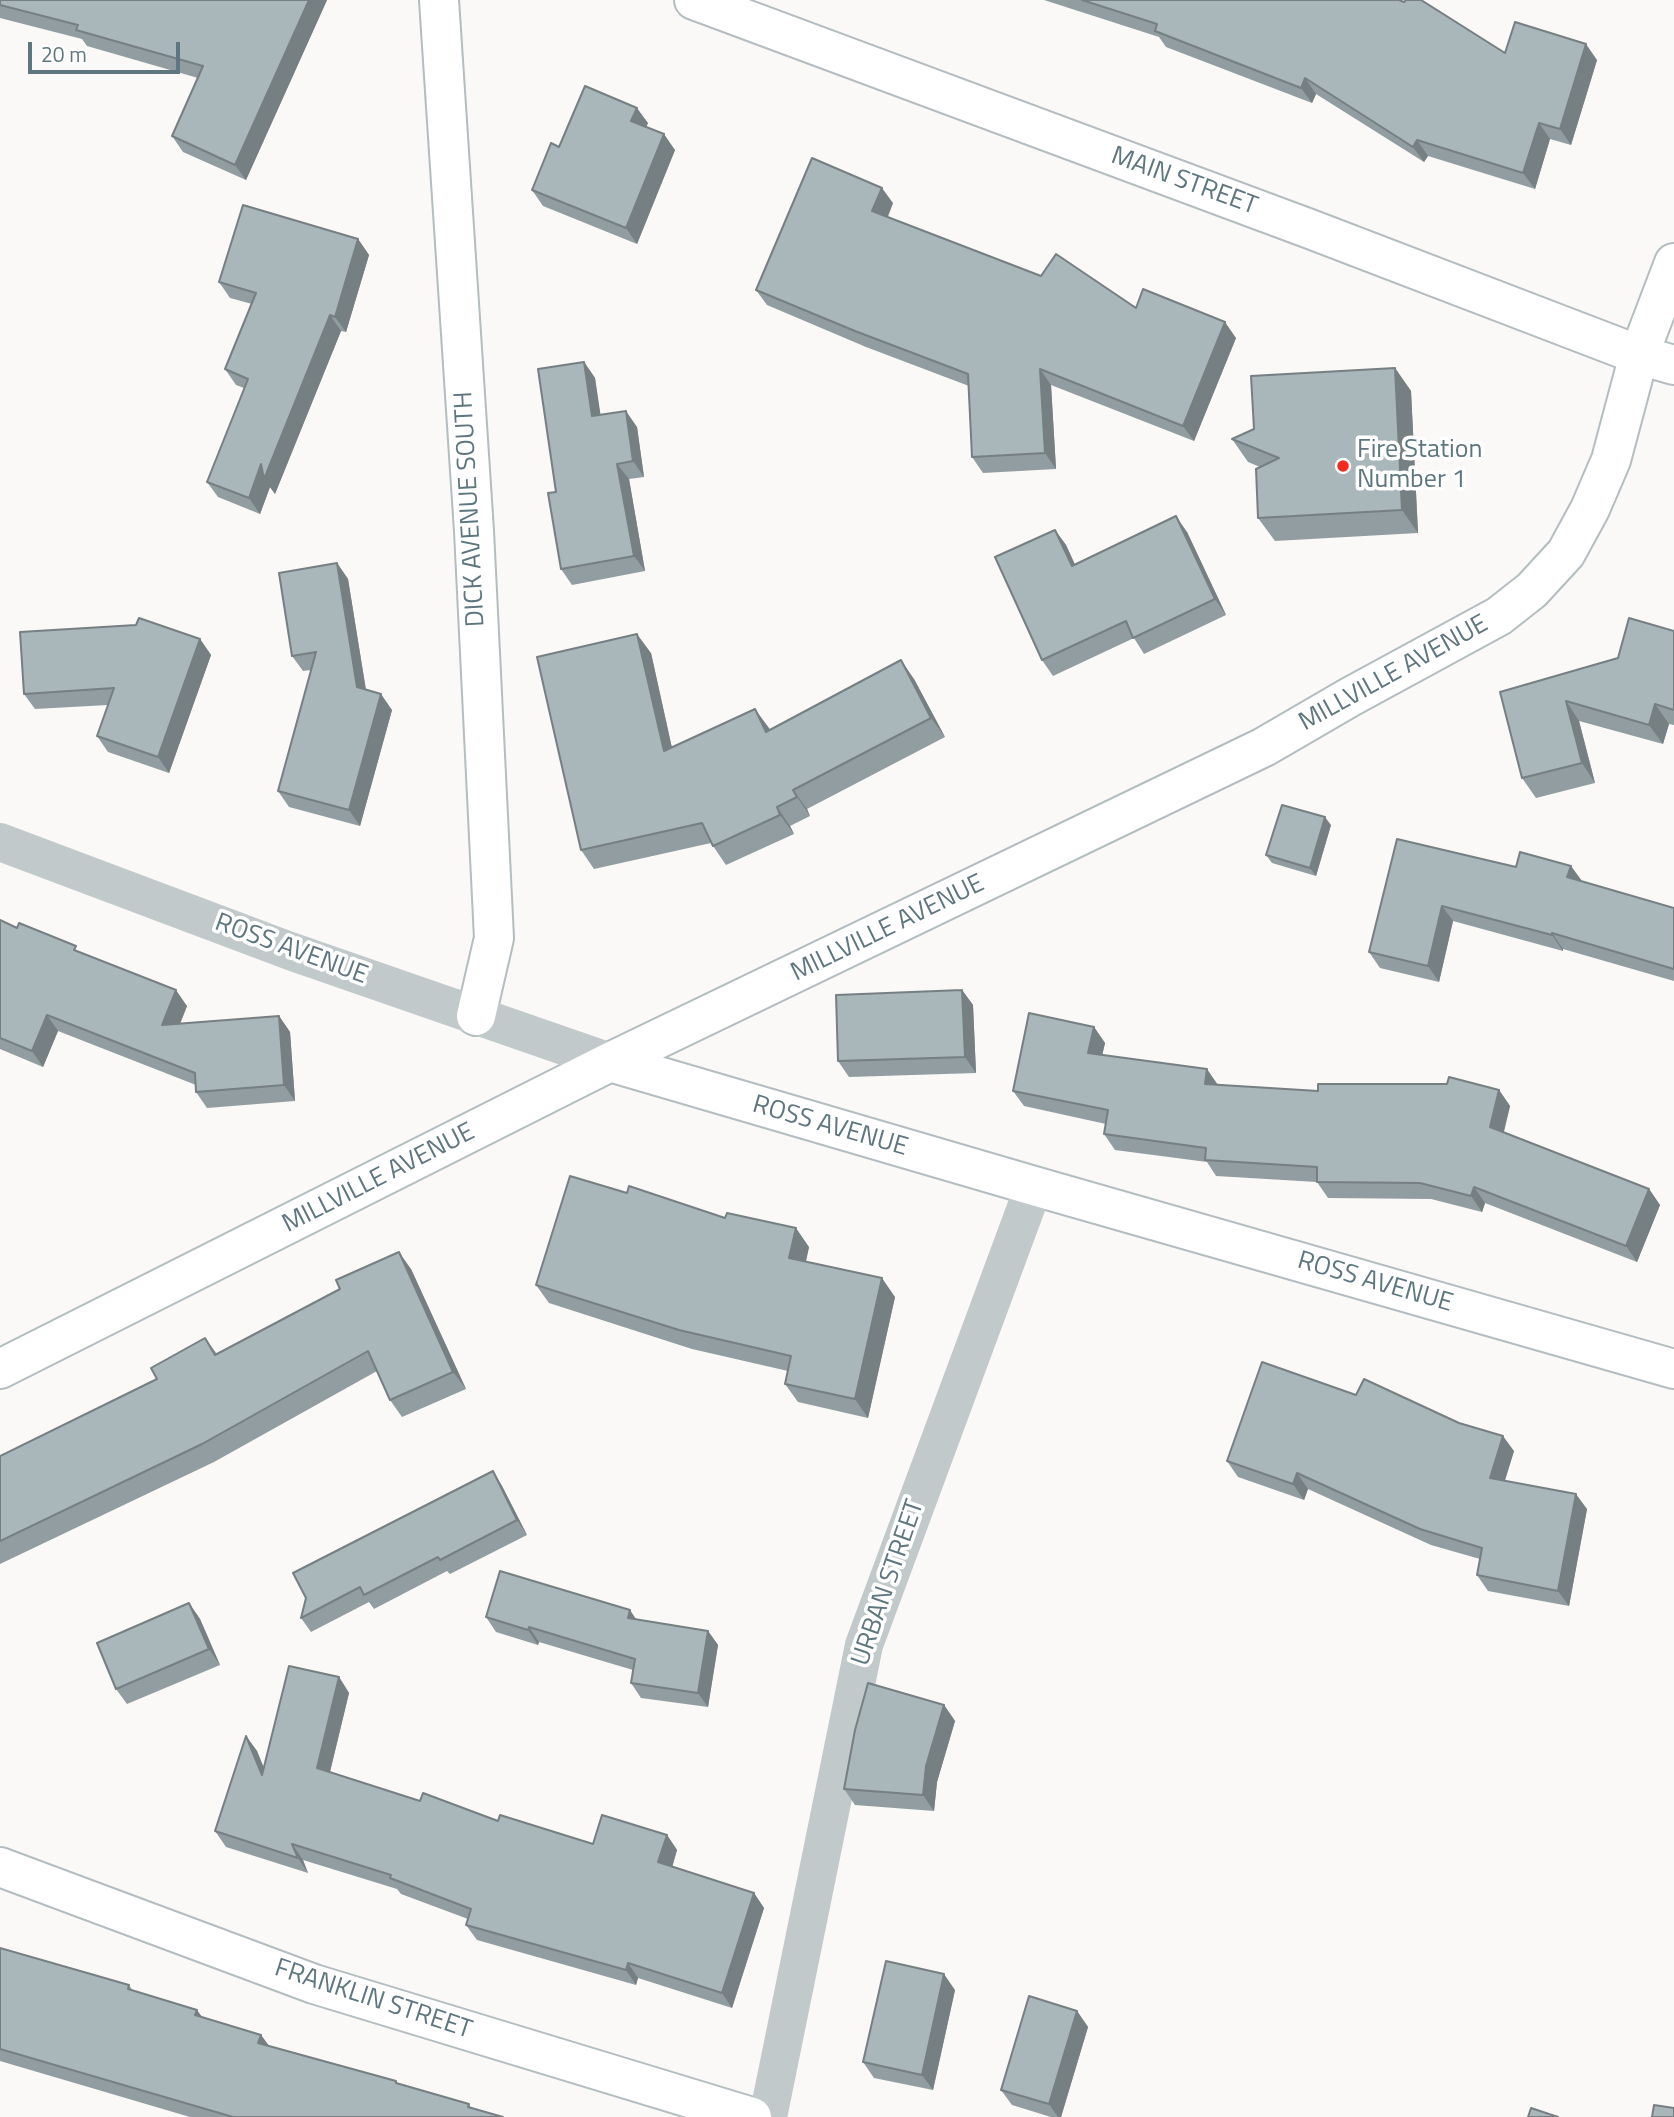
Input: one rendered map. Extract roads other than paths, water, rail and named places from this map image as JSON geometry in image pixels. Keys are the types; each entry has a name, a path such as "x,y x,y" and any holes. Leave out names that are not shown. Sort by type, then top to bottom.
{"main road":[{"name":"DICK AVENUE SOUTH","path":"439,0 474,531 494,938 476,1016"},
{"name":"MAIN STREET","path":"694,0 1656,360"},
{"name":"MILLVILLE AVENUE","path":"0,1369 610,1062 1264,747 1499,615 1532,590 1566,553 1590,509 1656,360 1674,263"},
{"name":"ROSS AVENUE","path":"610,1062 1674,1369"},
{"name":"FRANKLIN STREET","path":"0,1867 314,1984 752,2117"}],"street":[{"name":"ROSS AVENUE","path":"0,842 290,951 610,1062"},
{"name":"URBAN STREET","path":"768,2117 864,1646 1034,1186"}],"place":[{"name":"Fire Station Number 1","path":"1343,466"}]}
